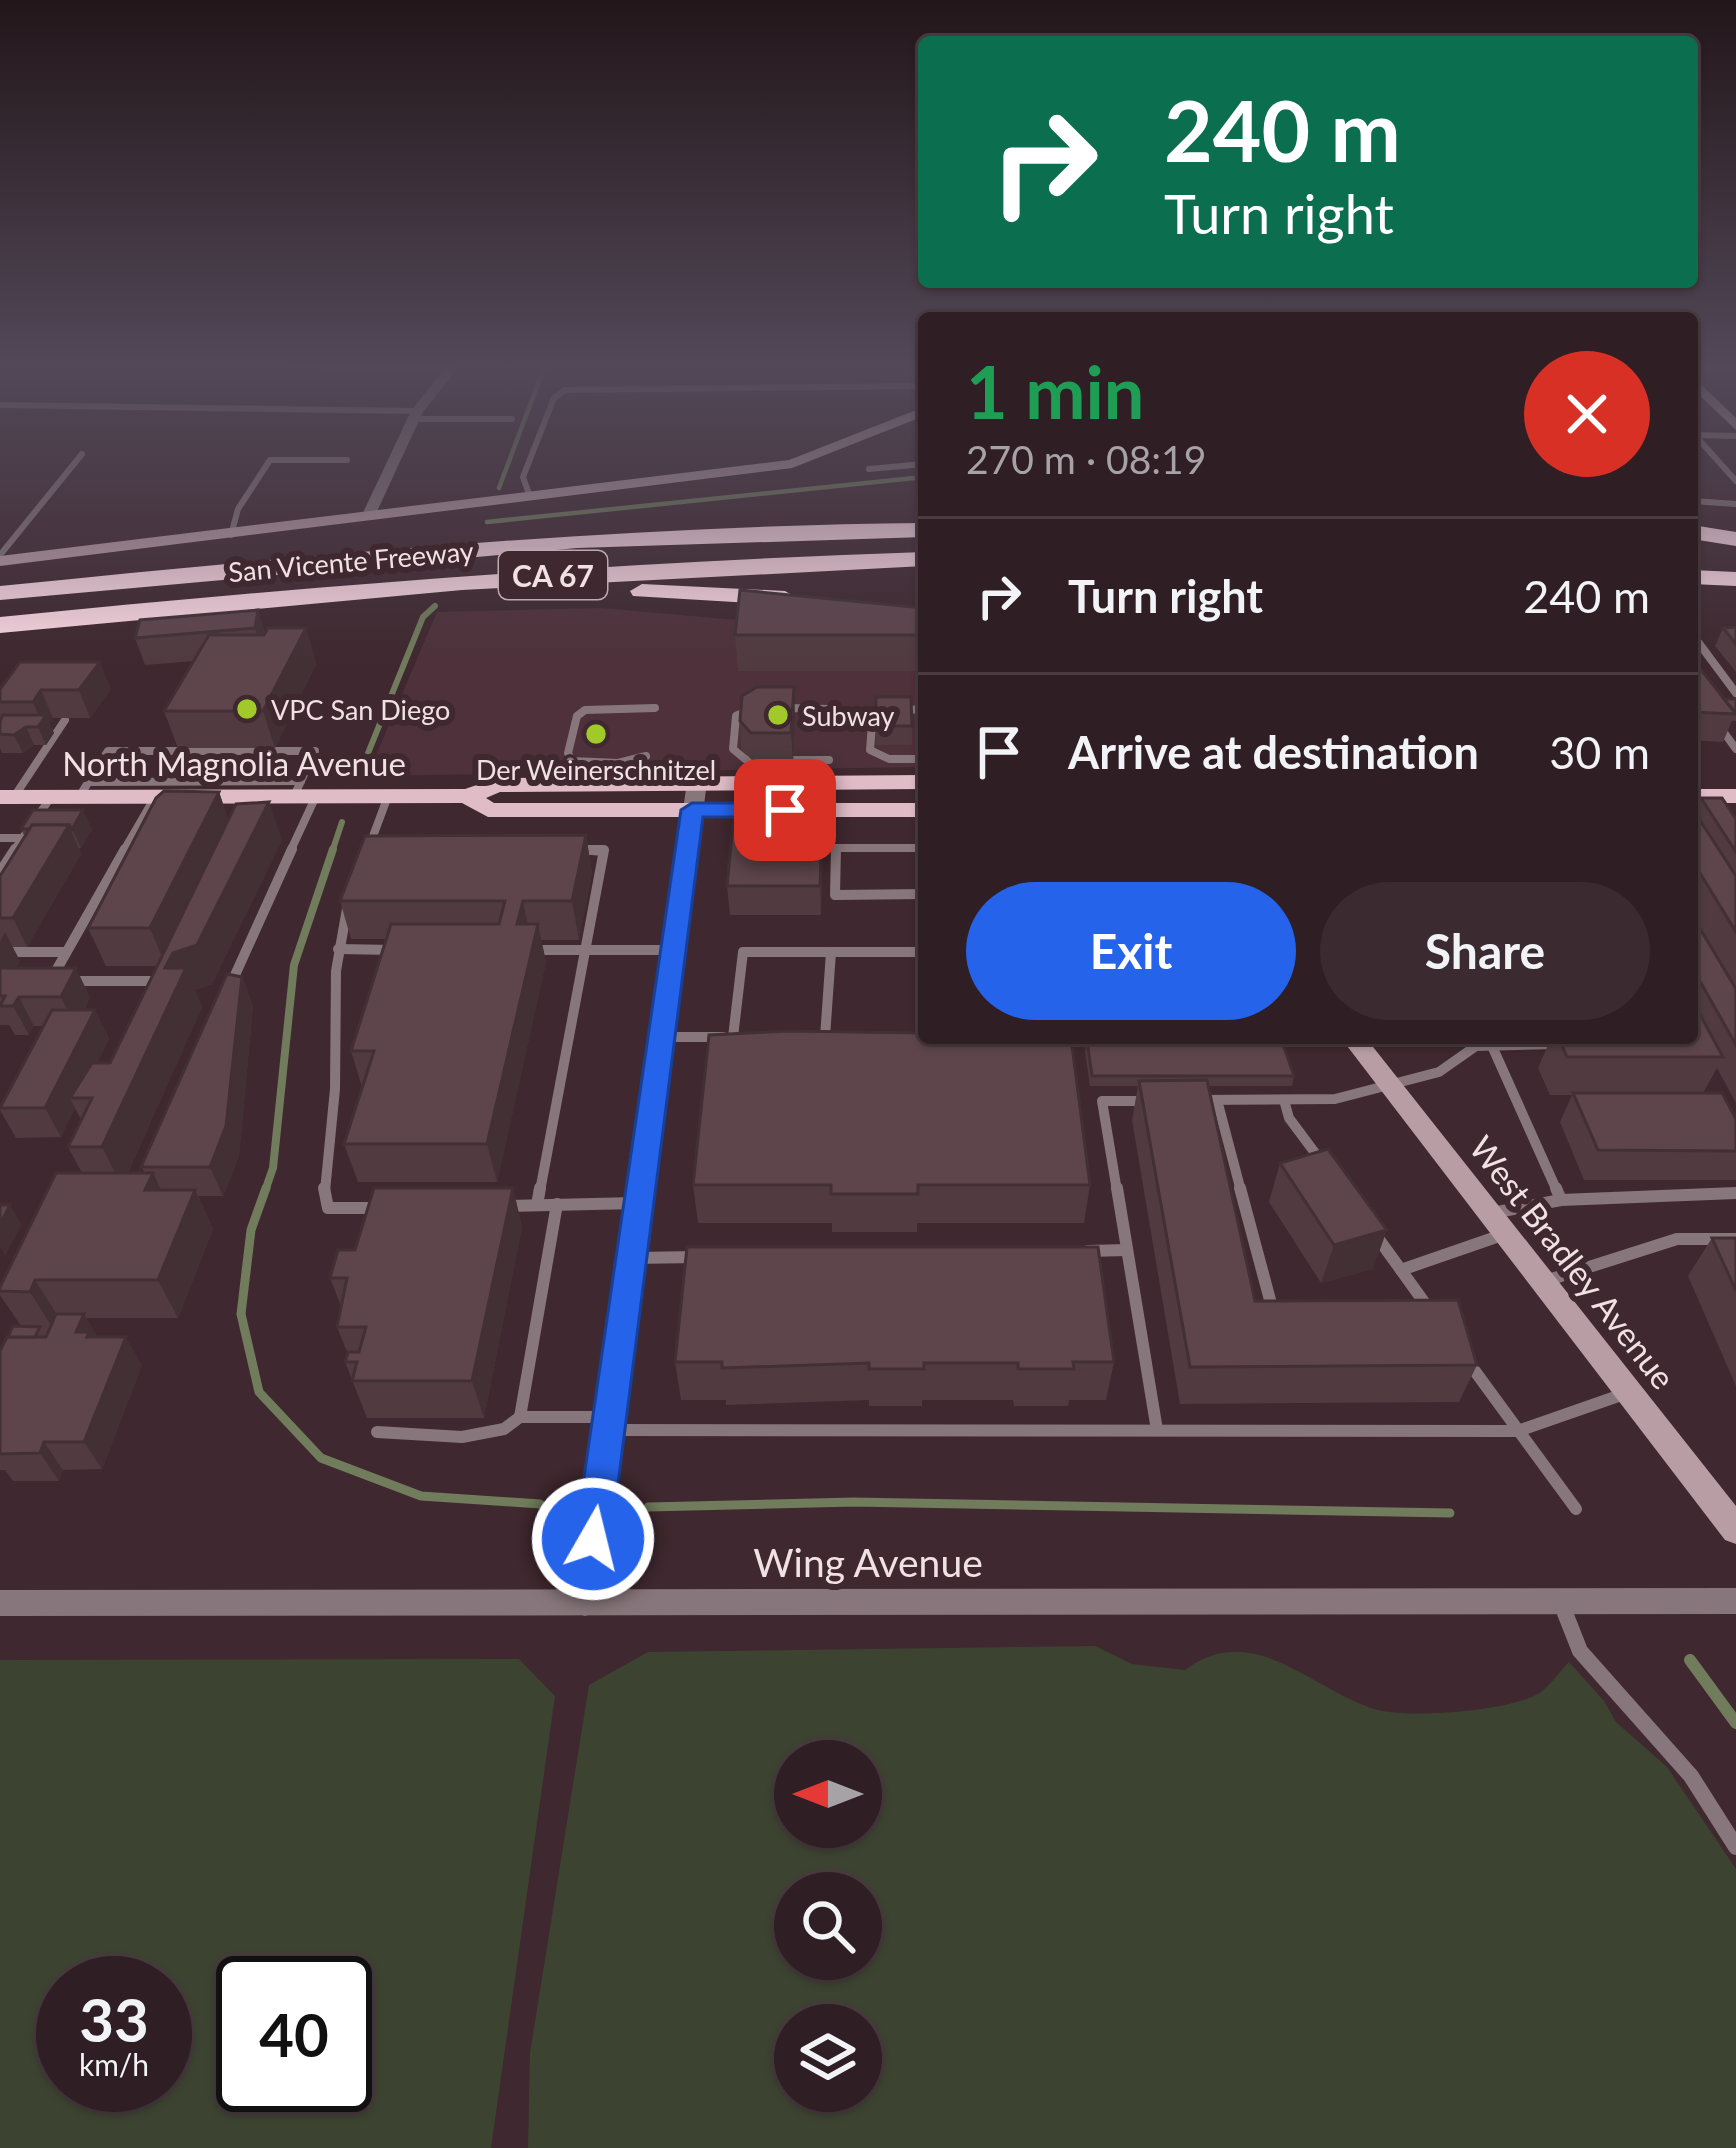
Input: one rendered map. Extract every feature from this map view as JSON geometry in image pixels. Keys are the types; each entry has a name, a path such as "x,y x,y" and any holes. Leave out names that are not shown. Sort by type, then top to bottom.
{"highway":[{"path":"335,559 582,530 918,504"},
{"name":"San Vicente Freeway","path":"0,593 335,559 918,530"},
{"path":"1698,533 1736,538"},
{"path":"1698,548 1736,551"},
{"name":"San Vicente Freeway","path":"0,625 408,584 736,564 918,559"},
{"path":"1698,577 1736,579"},
{"path":"183,607 520,591 664,591 805,601"},
{"path":"1698,592 1736,594"}],"main road":[{"path":"0,558 231,535 782,465"},
{"name":"North Magnolia Avenue","path":"7,796 51,796 84,789 253,807 304,791 468,796 496,785 918,782"},
{"name":"North Magnolia Avenue","path":"468,796 488,810 918,810"},
{"path":"1698,796 1736,796"},
{"name":"West Bradley Avenue","path":"1358,1044 1736,1530"}],"street":[{"path":"368,517 392,465"},
{"path":"584,1601 697,782"},
{"name":"Wing Avenue","path":"0,1603 1736,1601"}],"lane":[{"path":"0,558 73,465"},
{"path":"231,535 238,509 267,465"},
{"path":"528,465 524,477 530,496"},
{"path":"869,469 910,465"},
{"path":"1698,501 1736,504"},
{"path":"1698,642 1736,693"},
{"path":"646,756 584,764 568,753 578,716 585,710 655,708"},
{"path":"918,709 880,708 870,719 870,750 876,757 918,759"},
{"path":"829,760 753,760 733,749 736,716 749,710 830,709"},
{"path":"1714,719 1736,749"},
{"path":"7,796 65,720"},
{"path":"84,789 108,751 315,751 224,999"},
{"path":"84,789 304,791"},
{"path":"0,872 51,796"},
{"path":"155,796 57,969 75,981 166,981 177,960"},
{"path":"362,868 388,796"},
{"path":"0,838 23,838"},
{"path":"918,848 836,848 835,895 918,894"},
{"path":"368,850 392,850"},
{"path":"537,1205 604,850 557,850"},
{"path":"354,887 338,949 333,1123 320,1184 328,1208 398,1207"},
{"path":"338,949 405,950"},
{"path":"518,950 674,950"},
{"path":"0,952 64,952"},
{"path":"733,1037 743,952 918,952"},
{"path":"825,1037 831,952"},
{"path":"662,1037 756,1037"},
{"path":"802,1037 845,1037"},
{"path":"1157,1430 1102,1101 1336,1100 1439,1072 1477,1046 1583,1044"},
{"path":"1492,1046 1562,1199"},
{"path":"1217,1100 1272,1311 1294,1310"},
{"path":"1284,1100 1289,1118 1331,1175"},
{"path":"1401,1270 1562,1199 1736,1193"},
{"path":"491,1206 639,1203"},
{"path":"520,1418 557,1204"},
{"path":"1359,1213 1439,1323"},
{"path":"1542,1282 1677,1239 1736,1239"},
{"path":"1080,1251 1126,1250"},
{"path":"633,1258 704,1256"},
{"path":"1404,1306 1426,1305"},
{"path":"1466,1359 1576,1509"},
{"path":"377,1432 462,1437 504,1429 520,1418 609,1424 1518,1431 1629,1392"},
{"path":"1560,1601 1580,1651 1690,1776 1736,1847"}],"shaded area":[{"path":"602,608 918,636 918,767 367,776 437,612"}],"green space":[{"path":"1095,1646 1132,1664 1185,1670 1209,1656 1256,1654 1371,1708 1429,1713 1521,1701 1549,1685 1569,1662 1616,1722 1667,1767 1736,1869 1736,2148 528,2148 530,2053 589,1685 648,1652"},
{"path":"519,1659 555,1696 491,2148 0,2148 0,1660"}],"building":[{"path":"740,590 918,607 918,635 735,635"},
{"path":"258,610 255,628 135,638 140,620"},
{"path":"1736,627 1736,644 1723,628"},
{"path":"268,628 306,628 263,711 164,711 209,635 264,635"},
{"path":"20,662 100,662 79,690 41,690 33,702 0,702 0,689"},
{"path":"1698,666 1736,714 1698,712"},
{"path":"757,687 794,687 791,733 751,733 740,721 742,696"},
{"path":"876,697 911,697 912,726 876,726"},
{"path":"3,715 46,715 38,727 26,727 14,735 0,734"},
{"path":"164,791 219,792 150,928 88,928 156,798"},
{"path":"1701,798 1722,798 1736,819 1736,852"},
{"path":"269,802 197,945 173,953 165,968 186,968 102,1147 68,1147 92,1098 70,1098 92,1063 110,1063 236,804"},
{"path":"749,803 823,803 820,886 727,886 734,815 748,815"},
{"path":"33,810 83,810 72,829 69,825 32,825 21,829"},
{"path":"1698,817 1736,876 1736,932 1698,870"},
{"path":"32,825 69,825 13,918 0,918 0,876"},
{"path":"586,835 572,901 523,901 517,924 538,924 487,1144 344,1144 374,1051 351,1051 391,924 499,924 505,901 340,901 365,836"},
{"path":"1698,925 1736,989 1736,1045 1698,978"},
{"path":"0,968 76,968 61,997 19,997 13,1006 0,1006 5,996 0,996"},
{"path":"227,974 242,977 226,1126 210,1167 141,1167"},
{"path":"52,1010 95,1010 45,1108 0,1108"},
{"path":"1698,1011 1723,1057 1567,1057 1562,1044 1698,1044"},
{"path":"918,1033 918,1044 1072,1044 1090,1185 918,1185 918,1194 831,1194 831,1185 693,1185 709,1035"},
{"path":"1087,1044 1283,1044 1294,1076 1092,1076"},
{"path":"1207,1080 1255,1301 1458,1300 1477,1365 1190,1367 1139,1081"},
{"path":"1573,1093 1722,1093 1736,1119 1736,1151 1598,1150"},
{"path":"1328,1149 1387,1230 1334,1245 1280,1163"},
{"path":"56,1173 153,1173 145,1190 195,1190 158,1280 35,1280 30,1292 0,1291"},
{"path":"374,1188 513,1188 472,1381 352,1381 357,1362 345,1362 348,1352 359,1352 366,1327 337,1327 347,1278 330,1278 338,1250 355,1250"},
{"path":"0,1205 10,1205 0,1224"},
{"path":"1712,1238 1736,1238 1736,1291"},
{"path":"687,1247 1098,1247 1114,1362 1073,1362 1074,1369 1018,1369 1018,1363 924,1363 924,1369 869,1369 869,1363 722,1368 722,1362 675,1362"},
{"path":"56,1314 84,1314 76,1332 89,1332 87,1337 126,1337 84,1442 44,1442 40,1453 0,1454 0,1351 7,1337 46,1337"},
{"path":"13,1326 40,1327 35,1337 8,1337"}],"waterway":[{"path":"499,488 508,465"},
{"path":"487,522 918,478"},
{"path":"362,768 423,617 435,606"},
{"path":"333,849 342,822"},
{"path":"265,1191 273,1168 294,965 333,849"},
{"path":"266,1188 251,1230 241,1314 259,1392 321,1458 421,1496 540,1504"},
{"path":"648,1507 854,1502 1450,1513"},
{"path":"1690,1660 1736,1723"}],"place":[{"name":"VPC San Diego","path":"247,709"},
{"name":"Subway","path":"778,715"},
{"name":"Der Weinerschnitzel","path":"596,734"}],"route":[{"path":"593,1539 692,810 785,810"}]}
